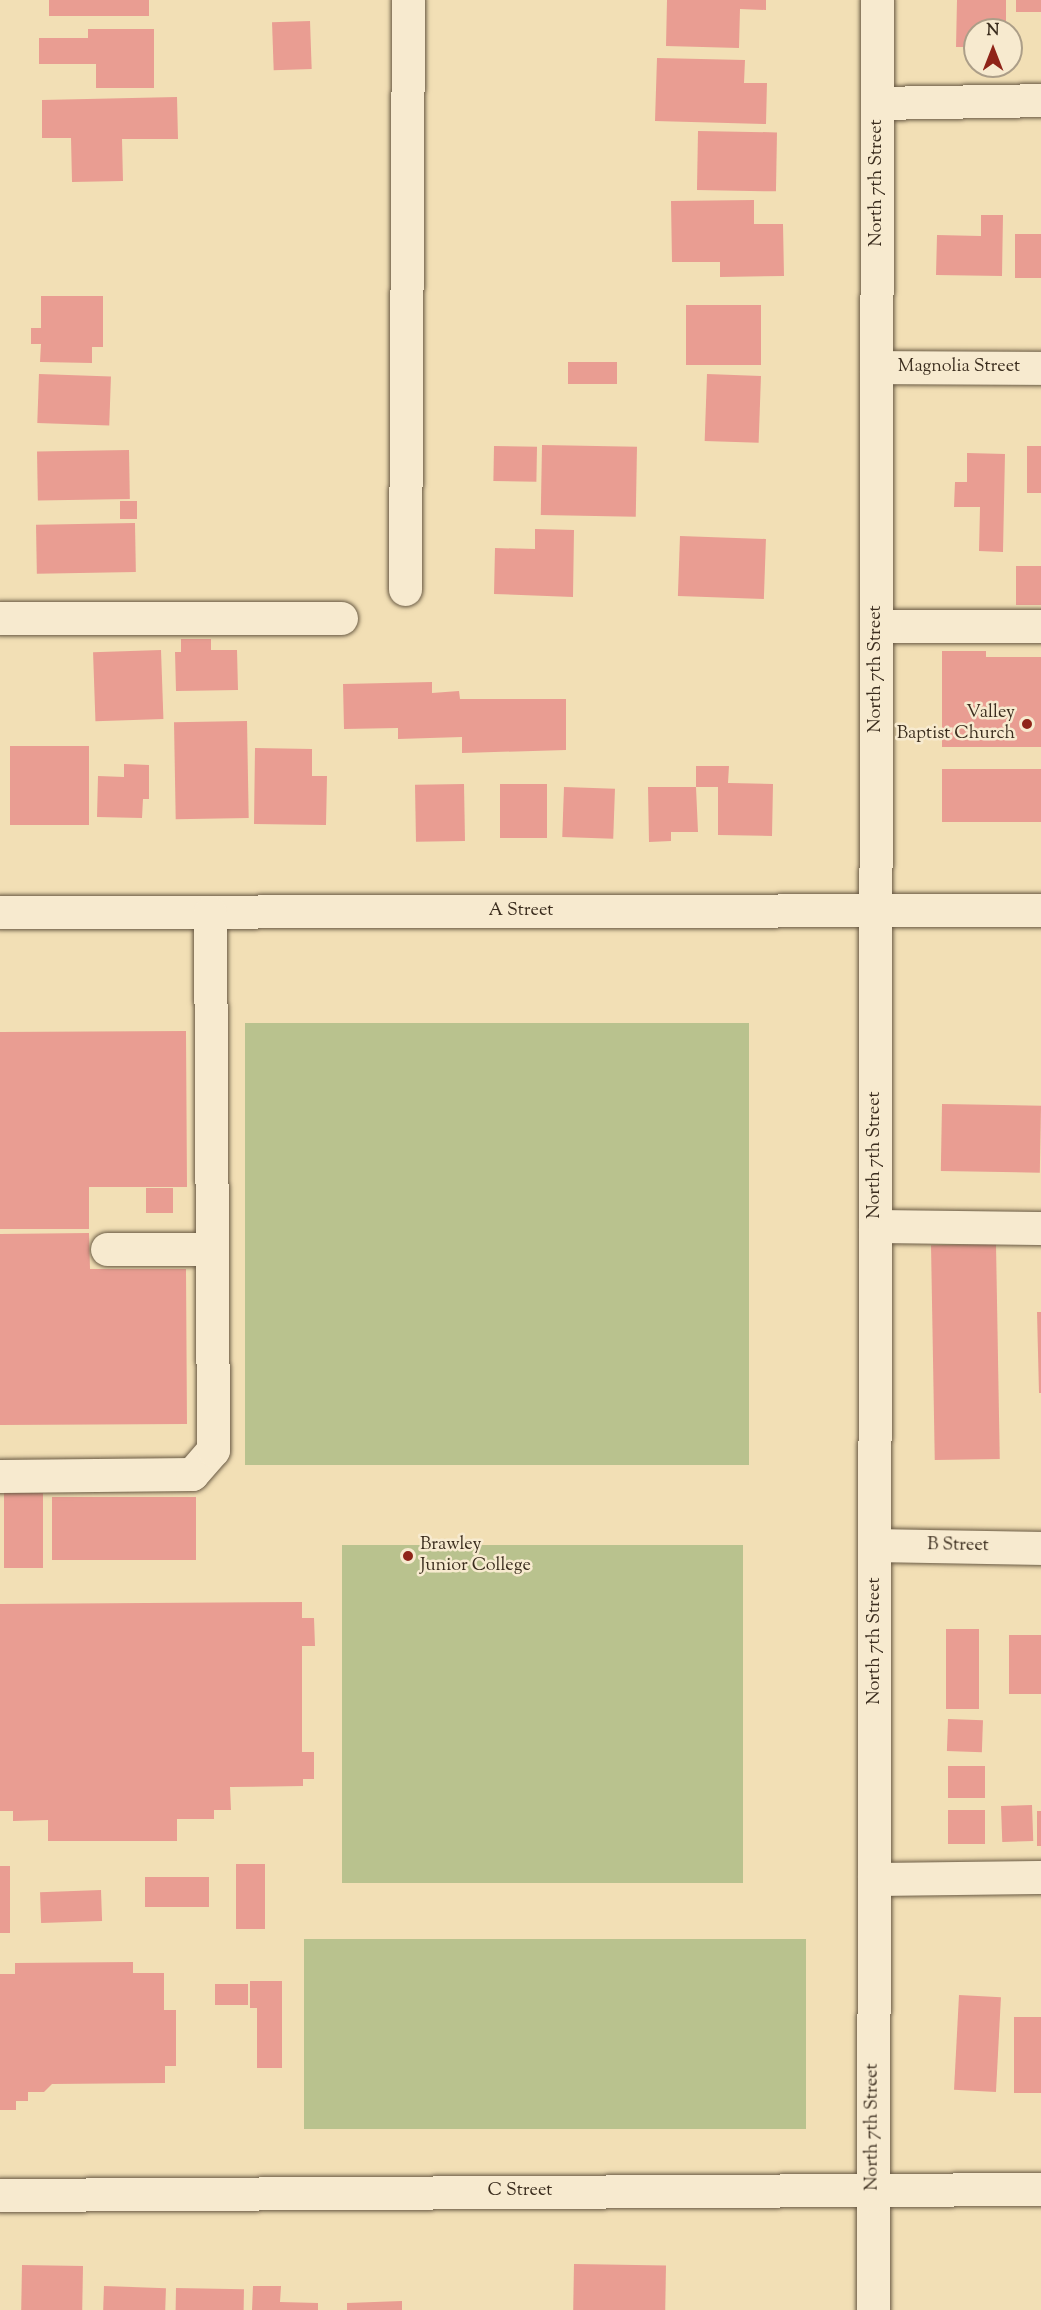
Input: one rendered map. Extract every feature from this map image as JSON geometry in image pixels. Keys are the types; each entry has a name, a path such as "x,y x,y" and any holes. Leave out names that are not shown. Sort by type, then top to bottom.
{"street":[{"path":"405,589 408,0"},
{"name":"North 7th Street","path":"873,2310 877,0"},
{"path":"877,103 1041,100"},
{"name":"Magnolia Street","path":"876,367 1041,368"},
{"path":"0,618 341,618"},
{"path":"876,626 1041,626"},
{"name":"A Street","path":"0,912 1041,910"},
{"path":"0,1476 192,1474 213,1450 210,912"},
{"path":"875,1226 1041,1228"},
{"path":"107,1249 211,1249"},
{"name":"B Street","path":"875,1545 1041,1548"},
{"path":"874,1879 1041,1876"},
{"name":"C Street","path":"0,2195 1041,2189"}],"green space":[{"path":"245,1023 749,1023 749,1465 245,1465"},
{"path":"342,1545 743,1545 743,1883 342,1883"},
{"path":"304,1939 806,1939 806,2129 304,2129"}],"building":[{"path":"49,0 149,0 149,16 49,16"},
{"path":"667,0 766,0 766,10 740,9 739,48 666,46"},
{"path":"957,0 1006,0 1006,18 963,18 963,47 956,47"},
{"path":"1016,0 1041,0 1041,12 1016,12"},
{"path":"310,21 312,69 274,70 272,22"},
{"path":"88,29 154,29 154,88 96,88 96,64 39,64 39,38 88,38"},
{"path":"657,58 745,60 744,83 767,83 766,124 655,121"},
{"path":"177,97 178,139 122,139 123,181 72,182 71,138 42,138 42,100"},
{"path":"698,131 777,132 776,191 697,190"},
{"path":"754,200 754,224 783,224 784,276 720,277 720,262 672,262 671,201"},
{"path":"981,215 1003,215 1002,276 936,275 937,235 981,236"},
{"path":"1015,234 1041,234 1041,278 1015,278"},
{"path":"41,296 103,296 103,347 92,347 92,363 40,362 41,344 31,344 31,328 41,328"},
{"path":"686,305 761,305 761,365 686,365"},
{"path":"568,362 617,362 617,384 568,384"},
{"path":"39,374 111,377 109,425 37,423"},
{"path":"707,374 761,376 759,443 705,441"},
{"path":"542,445 637,447 636,517 541,515"},
{"path":"494,446 537,447 536,482 493,481"},
{"path":"1027,446 1041,446 1041,493 1027,493"},
{"path":"129,450 130,499 38,501 37,452"},
{"path":"967,453 1005,454 1003,552 979,551 980,507 954,507 955,482 967,482"},
{"path":"120,501 137,501 137,519 120,519"},
{"path":"135,523 136,572 37,574 36,525"},
{"path":"535,529 574,530 573,597 494,594 495,548 535,549"},
{"path":"680,536 766,539 764,599 678,596"},
{"path":"1016,566 1041,566 1041,605 1016,605"},
{"path":"181,639 211,639 211,650 237,650 238,690 176,691 175,652 181,652"},
{"path":"161,650 163,719 95,721 93,652"},
{"path":"942,651 986,651 986,657 1041,657 1041,747 942,747"},
{"path":"432,682 432,693 459,691 460,699 566,699 566,750 462,753 462,737 398,739 398,728 344,729 343,684"},
{"path":"247,721 249,818 176,819 174,722"},
{"path":"10,746 89,746 89,825 10,825"},
{"path":"255,748 312,749 312,776 327,776 326,825 254,824"},
{"path":"124,764 149,765 149,799 143,799 142,818 97,817 98,776 124,777"},
{"path":"696,766 729,766 728,783 773,784 772,836 718,835 718,787 696,787"},
{"path":"942,769 1041,769 1041,822 942,822"},
{"path":"464,784 465,841 416,842 415,785"},
{"path":"500,784 547,784 547,838 500,838"},
{"path":"564,787 615,789 613,839 562,837"},
{"path":"648,787 696,787 698,832 671,832 671,841 649,842"},
{"path":"186,1031 187,1187 89,1187 89,1229 0,1229 0,1032"},
{"path":"942,1104 1041,1106 1040,1173 941,1171"},
{"path":"146,1188 173,1188 173,1213 146,1213"},
{"path":"89,1233 90,1269 186,1269 187,1424 0,1425 0,1234"},
{"path":"996,1244 1000,1459 935,1460 931,1245"},
{"path":"1037,1312 1041,1312 1041,1393 1039,1393"},
{"path":"4,1493 43,1493 43,1568 4,1568"},
{"path":"52,1497 196,1497 196,1560 52,1560"},
{"path":"302,1602 302,1618 314,1618 315,1646 302,1646 302,1752 314,1752 314,1779 303,1779 303,1786 230,1787 231,1810 214,1810 214,1819 177,1819 177,1841 48,1841 48,1820 13,1821 13,1811 0,1811 0,1604"},
{"path":"946,1629 979,1629 979,1709 946,1709"},
{"path":"1009,1635 1041,1635 1041,1694 1009,1694"},
{"path":"948,1719 983,1720 982,1752 947,1751"},
{"path":"948,1766 985,1766 985,1798 948,1798"},
{"path":"1032,1805 1033,1841 1002,1842 1001,1806"},
{"path":"948,1810 985,1810 985,1844 948,1844"},
{"path":"1037,1811 1041,1811 1041,1846 1037,1846"},
{"path":"236,1864 265,1864 265,1929 236,1929"},
{"path":"0,1866 10,1866 10,1933 0,1933"},
{"path":"145,1877 209,1877 209,1907 145,1907"},
{"path":"101,1890 102,1921 41,1923 40,1892"},
{"path":"133,1962 133,1973 164,1973 164,2010 176,2010 176,2066 165,2066 165,2083 52,2084 44,2092 28,2092 28,2101 16,2101 16,2110 0,2110 0,1974 15,1974 15,1963"},
{"path":"250,1981 282,1981 282,2068 257,2068 257,2008 250,2008"},
{"path":"215,1984 248,1984 248,2005 215,2005"},
{"path":"959,1995 1001,1997 996,2092 954,2090"},
{"path":"1014,2017 1041,2017 1041,2093 1014,2093"},
{"path":"574,2264 666,2266 665,2310 573,2310"},
{"path":"22,2265 83,2266 82,2310 21,2310"},
{"path":"104,2286 166,2288 165,2310 103,2310"},
{"path":"253,2286 281,2286 280,2302 318,2303 318,2310 252,2310"},
{"path":"176,2288 244,2289 244,2310 176,2310"},
{"path":"402,2301 402,2310 347,2310 347,2303"}],"place":[{"name":"Valley Baptist Church","path":"1027,724"},
{"name":"Brawley Junior College","path":"408,1556"}]}
